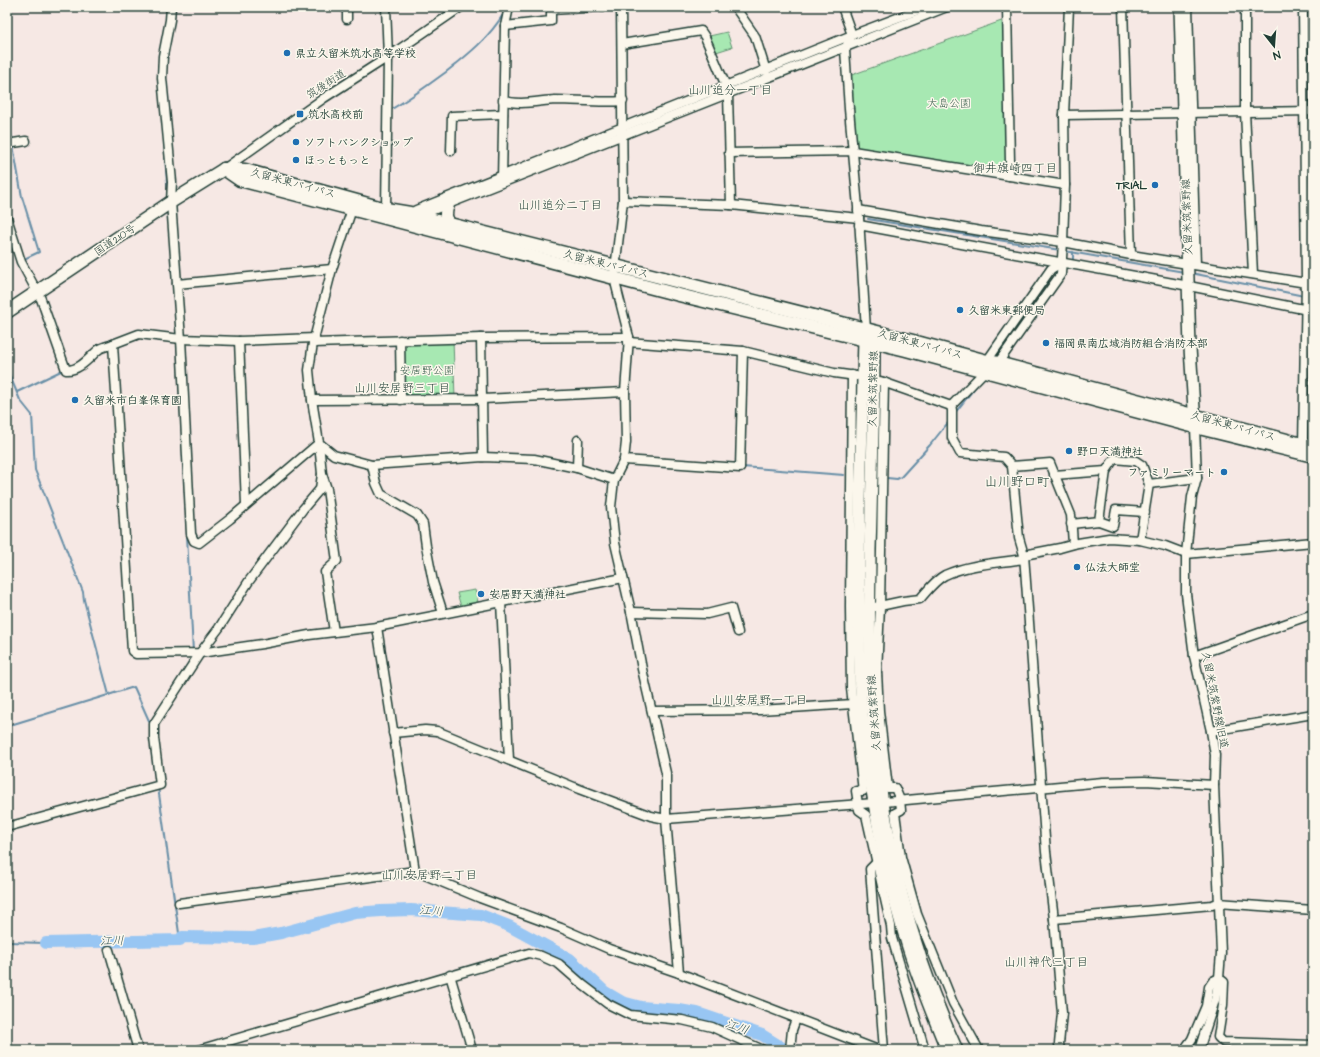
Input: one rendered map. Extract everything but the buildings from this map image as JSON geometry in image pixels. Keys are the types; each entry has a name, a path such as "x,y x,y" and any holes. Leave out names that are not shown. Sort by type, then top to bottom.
{"highway":[{"name":"国道210号","path":"7,312 171,202 224,169"},
{"name":"久留米東バイパス","path":"224,169 245,170 353,204 410,219 868,338 989,365 1195,421 1313,456"},
{"name":"久留米東バイパス","path":"353,204 386,209 410,219 450,225 614,272"},
{"path":"448,205 445,216 450,225"},
{"name":"久留米東バイパス","path":"989,365 1195,421 1308,446"}],"main road":[{"name":"久留米筑紫野線","path":"1180,7 1187,113 1192,264 1188,285 1190,348 1195,421"},
{"name":"久留米筑紫野線","path":"868,338 874,380 861,698 886,863 908,946 946,1050"},
{"name":"久留米筑紫野線","path":"878,803 915,939 946,1026 957,1050"}],"street":[{"path":"171,7 163,56 162,78 172,182 171,202 181,339 191,534 194,541 199,543 230,519 319,443"},
{"path":"346,7 347,19"},
{"path":"386,7 388,57 386,209"},
{"name":"筑後街道","path":"224,169 324,98 388,57 461,7"},
{"path":"502,179 505,26 509,7"},
{"path":"505,26 551,21 551,10 602,7"},
{"path":"621,7 623,201 614,272 628,339 625,392 626,442 624,460 614,480 611,507 615,543 666,773 666,819 679,973"},
{"path":"735,7 755,36 766,70"},
{"path":"842,7 852,35 845,48 868,338"},
{"path":"727,90 766,70 926,7"},
{"path":"410,219 502,179 623,131 727,90 845,48 947,7"},
{"path":"1007,7 1010,176"},
{"path":"1061,263 1065,185 1064,115 1069,7"},
{"path":"1123,7 1132,255"},
{"path":"1187,113 1188,7"},
{"path":"1245,7 1246,112 1253,274"},
{"path":"1303,7 1304,112 1309,283 1304,309 1308,446"},
{"path":"622,44 701,31 706,37 727,90 731,205"},
{"path":"503,100 510,102 556,100 609,102 623,101"},
{"path":"1064,115 1313,111"},
{"path":"451,150 452,116 503,114"},
{"path":"7,144 26,141"},
{"path":"729,153 853,152 1065,185"},
{"path":"410,219 448,205 502,179"},
{"path":"623,201 731,205 981,231 1063,242 1132,255 1309,283"},
{"path":"334,632 325,572 337,561 327,490 322,474 309,370 314,340 332,269 353,204"},
{"path":"7,218 21,262 41,299 66,370 71,370 87,361 99,349 139,334 181,339 239,341 481,338 628,339 743,351 874,380 951,406"},
{"path":"859,218 1061,263 1188,285 1313,311"},
{"path":"951,406 989,365 1051,268 1061,263"},
{"path":"177,284 332,269"},
{"path":"481,338 483,457"},
{"path":"400,340 401,400"},
{"path":"239,341 246,504"},
{"path":"112,344 132,651 136,654 200,653 310,635 377,627 623,578"},
{"path":"624,460 740,468 743,351"},
{"path":"852,376 865,607 877,672 879,711 888,788 895,788 900,800 901,810 895,813 901,857 917,914 953,1003 979,1050"},
{"path":"874,380 865,607 851,688 863,791 856,791 857,804 859,810 866,815 891,926 892,938 926,1050"},
{"path":"312,400 482,399 625,392"},
{"path":"951,406 952,438 960,453 1004,457 1012,466 1019,538 1024,557 1046,852 1054,919 1062,1013 1059,1044 1060,1050"},
{"name":"久留米筑紫野線旧道","path":"1195,421 1197,478 1192,497 1186,554 1186,594 1194,656 1215,755 1214,785 1220,953 1219,978 1215,1000 1199,1050"},
{"path":"577,468 578,440"},
{"path":"319,443 334,455 372,465 483,457 534,459 577,468 614,480"},
{"path":"1099,521 1106,471 1114,459 1136,461 1142,465 1149,484 1140,540"},
{"path":"1012,466 1050,463 1071,516 1073,544"},
{"path":"372,465 376,483 381,494 417,516 423,524 433,582 443,613"},
{"path":"1054,475 1106,471"},
{"path":"7,827 160,784 154,738 154,724 249,581 303,509 320,489 322,474"},
{"path":"1149,484 1197,478"},
{"path":"1071,524 1099,521 1113,526 1116,510 1145,512"},
{"path":"865,607 920,599 930,587 943,576 964,568 1024,557 1073,544 1109,538 1140,540 1165,546 1186,554 1313,542"},
{"path":"501,602 510,760"},
{"path":"631,612 707,614 731,608 738,632"},
{"path":"1194,656 1313,614"},
{"path":"377,627 415,871"},
{"path":"652,711 760,710 853,704"},
{"path":"1211,731 1313,714"},
{"path":"393,733 425,730 437,731 579,789 651,816 666,819 878,803 1103,782 1145,781 1214,785"},
{"path":"876,863 870,869 884,1050"},
{"path":"179,903 415,871 480,898 562,928 609,949 679,973 878,1050"},
{"path":"1054,919 1212,905 1218,903 1313,910"},
{"path":"109,950 138,1050"},
{"path":"198,1050 529,953 541,956 559,964 608,1004 630,1015 682,1020 712,1027 763,1050"},
{"path":"450,975 472,1050"},
{"path":"1184,1050 1192,1039 1206,1006 1209,987 1213,981 1219,978 1224,982 1223,1005 1218,1037 1223,1042 1313,1045"},
{"path":"790,1050 792,1030 796,1019"}],"green space":[{"name":"大島公園","path":"1007,19 1009,176 853,151 846,77"},
{"path":"727,32 732,47 713,53 705,37"},
{"name":"安居野公園","path":"453,339 455,399 401,400 400,340"},
{"path":"475,590 479,606 462,610 457,593"}],"waterway":[{"path":"390,110 405,101 463,59 485,38 504,13"},
{"path":"7,106 12,140"},
{"path":"164,141 168,197"},
{"path":"13,145 22,197 39,252 24,259"},
{"path":"868,219 1060,250"},
{"path":"1065,251 1184,272"},
{"path":"1070,262 1073,259 1073,252"},
{"path":"1191,273 1304,296"},
{"path":"177,341 193,652"},
{"path":"7,369 20,400 32,415 35,470 83,592 109,695"},
{"path":"17,392 63,370"},
{"path":"955,413 977,385"},
{"path":"887,478 897,479 901,477 950,420"},
{"path":"742,467 844,475"},
{"path":"7,726 134,687 150,723 193,656"},
{"path":"158,787 180,940"},
{"name":"江川","path":"46,943 180,940 182,937 253,938 281,933 355,913 381,911 411,910 481,915 509,926 570,959 605,992 622,1002 641,1007 697,1013 762,1035 786,1050"},
{"path":"7,942 46,943"}],"place":[{"name":"県立久留米筑水高等学校","path":"287,53"},
{"name":"筑水高校前","path":"300,114"},
{"name":"ソフトバンクショップ","path":"296,142"},
{"name":"ほっともっと","path":"296,160"},
{"name":"TRIAL","path":"1155,185"},
{"name":"久留米東郵便局","path":"960,310"},
{"name":"福岡県南広域消防組合消防本部","path":"1046,343"},
{"name":"久留米市白峯保育園","path":"75,400"},
{"name":"野口天満神社","path":"1069,451"},
{"name":"ファミリーマート","path":"1224,472"},
{"name":"仏法大師堂","path":"1077,567"},
{"name":"安居野天満神社","path":"481,594"}],"district":[{"name":"山川追分一丁目","path":"730,90"},
{"name":"御井旗崎四丁目","path":"1015,168"},
{"name":"山川追分二丁目","path":"560,205"},
{"name":"山川安居野三丁目","path":"402,388"},
{"name":"山川野口町","path":"1017,482"},
{"name":"山川安居野一丁目","path":"759,700"},
{"name":"山川安居野二丁目","path":"429,875"},
{"name":"山川神代三丁目","path":"1046,962"}]}
